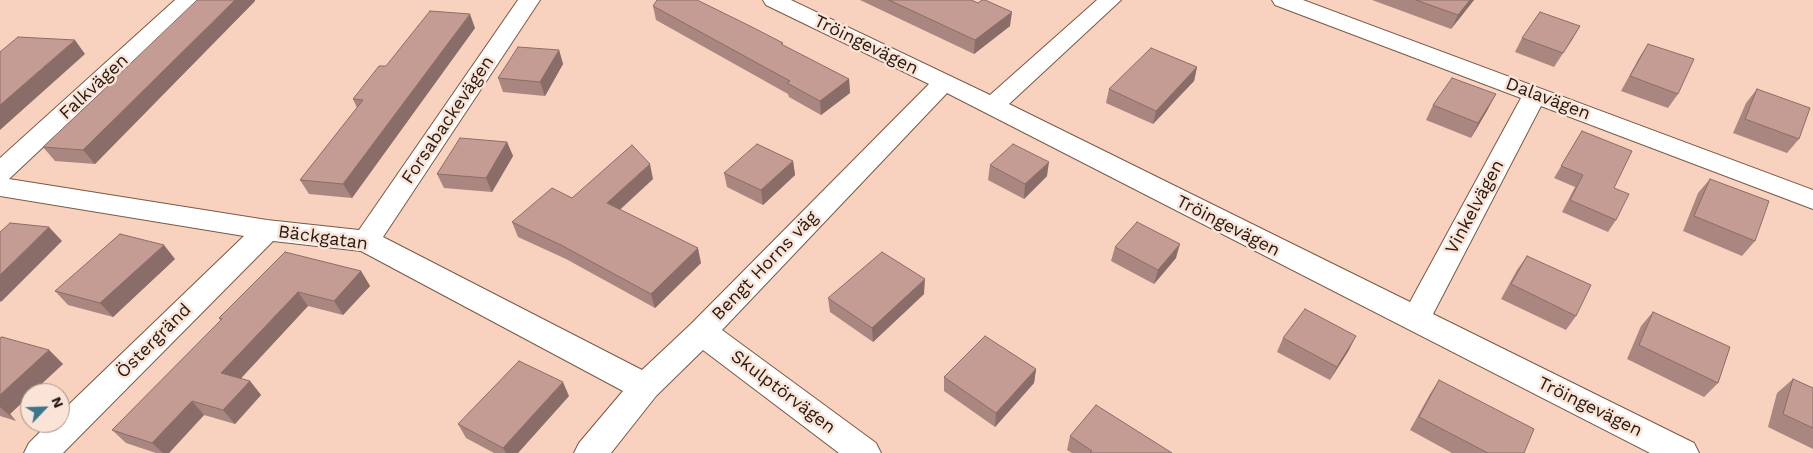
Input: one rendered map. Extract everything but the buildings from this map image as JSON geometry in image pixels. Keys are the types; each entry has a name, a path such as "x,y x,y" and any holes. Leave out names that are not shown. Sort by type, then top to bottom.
{"street":[{"name":"Falkvägen","path":"0,174 188,0"},
{"name":"Forsabackevägen","path":"366,241 529,0"},
{"name":"Tröingevägen","path":"774,0 992,106 1682,453"},
{"path":"992,106 1110,0"},
{"name":"Dalavägen","path":"1283,0 1813,200"},
{"name":"Bengt Horns väg","path":"591,453 645,387 702,332 944,83"},
{"name":"Vinkelvägen","path":"1415,320 1535,94"},
{"name":"Bäckgatan","path":"0,187 267,230 366,241 645,387"},
{"name":"Östergränd","path":"41,453 267,230"},
{"name":"Skulptörvägen","path":"702,332 864,453"}]}
